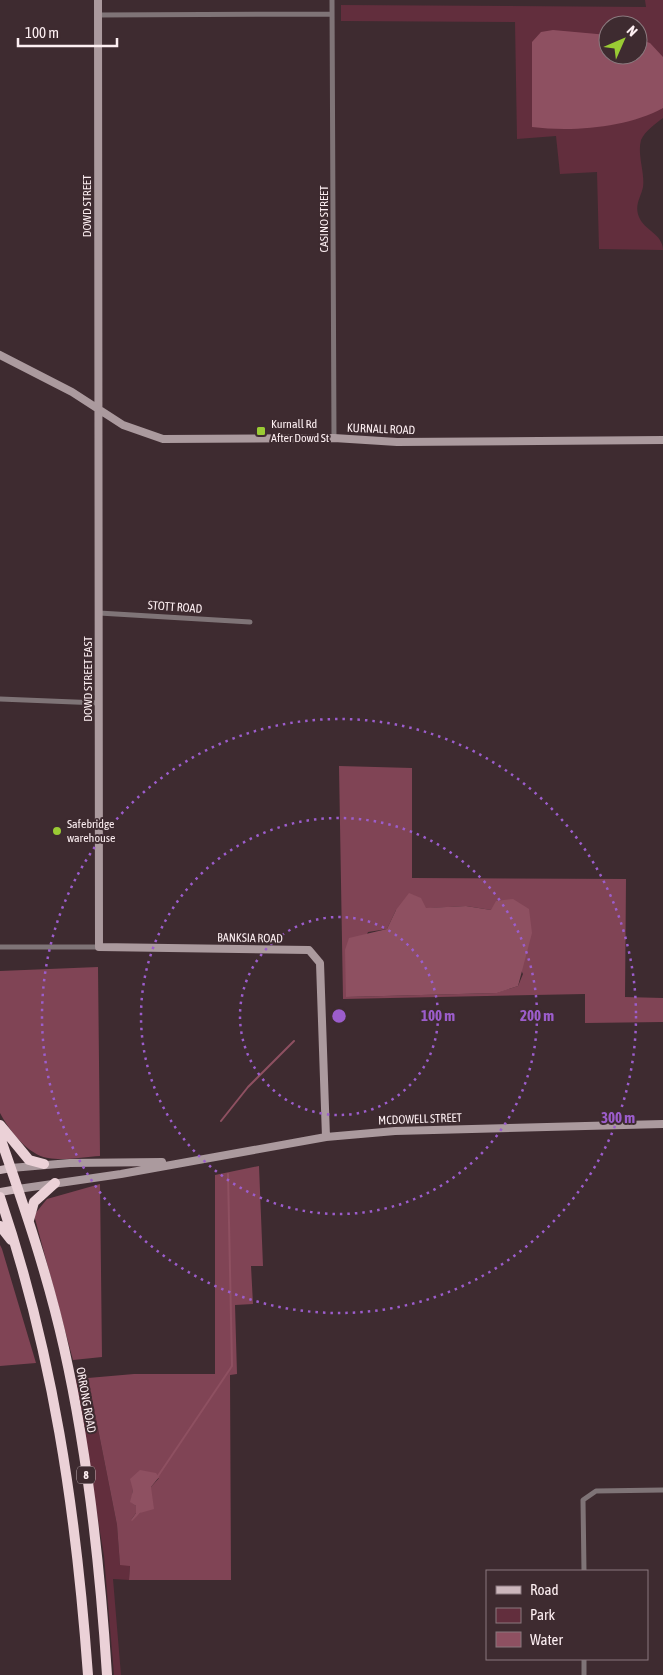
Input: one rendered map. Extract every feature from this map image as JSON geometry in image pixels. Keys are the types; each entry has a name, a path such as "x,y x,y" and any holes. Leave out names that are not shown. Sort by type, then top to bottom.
{"highway":[{"path":"0,1125 29,1160 44,1164"},
{"name":"ORRONG ROAD","path":"0,1137 29,1220 64,1346 75,1400 99,1558 107,1675"},
{"path":"29,1220 34,1202 55,1183"},
{"name":"8","path":"0,1197 32,1301 60,1428 80,1569 88,1675"},
{"path":"0,1226 16,1247"}],"main road":[{"name":"MCDOWELL STREET","path":"0,1170 11,1168"},
{"name":"MCDOWELL STREET","path":"0,1192 18,1189"}],"street":[{"name":"DOWD STREET","path":"98,0 99,411"},
{"name":"CASINO STREET","path":"332,0 334,438"},
{"path":"98,16 332,14"},
{"name":"KURNALL ROAD","path":"0,355 72,392 123,425 163,439 334,438 397,442 663,440"},
{"name":"DOWD STREET EAST","path":"99,411 99,947"},
{"name":"STOTT ROAD","path":"99,613 250,622"},
{"path":"0,699 100,703"},
{"name":"BANKSIA ROAD","path":"0,947 309,950 320,964 326,1137"},
{"name":"MCDOWELL STREET","path":"18,1189 122,1174 326,1137 395,1130 663,1124"},
{"name":"MCDOWELL STREET","path":"11,1168 44,1164 181,1162"},
{"path":"584,1570 583,1500 596,1491 663,1490"},
{"path":"584,1660 584,1675"}],"green space":[{"path":"645,0 663,0 663,118 641,140 640,152 643,187 637,209 641,221 657,236 663,250 599,249 597,172 560,174 556,136 517,139 515,22 341,21 341,5 646,7"},
{"path":"88,1378 117,1525 120,1565 130,1565 129,1580 113,1579 121,1675 114,1675 104,1556 75,1379"}],"shaded area":[{"path":"339,766 412,768 412,878 626,879 625,997 663,998 663,1022 585,1023 585,994 343,999","holes":["466,906 491,910 523,974 518,986 496,993 346,997 346,980 368,932 387,929 396,910"]},
{"path":"98,967 100,1156 48,1158 26,1147 8,1127 0,1113 0,971"},
{"path":"259,1166 263,1266 251,1266 253,1304 235,1305 237,1374 230,1375 231,1580 129,1580 130,1566 120,1565 117,1525 88,1378 134,1374 215,1374 215,1175","holes":["159,1478 151,1487 151,1504 131,1520 136,1513 136,1506 131,1502 133,1490"]},
{"path":"100,1184 102,1357 73,1360 34,1215 47,1199"},
{"path":"0,1245 2,1249 36,1363 0,1366"}],"water":[{"path":"553,30 598,34 598,65 648,65 648,42 650,43 663,57 663,108 633,120 599,127 564,129 532,127 532,42 541,32"},
{"path":"409,893 421,898 426,908 466,906 491,910 496,901 513,899 529,909 532,933 518,986 497,993 346,997 345,950 349,938 387,929 396,910"},
{"path":"140,1470 156,1473 159,1477 151,1487 154,1509 140,1513 132,1521 136,1513 136,1506 130,1502 133,1490 130,1479"}],"waterway":[{"path":"221,1121 248,1087 294,1041"},
{"path":"158,1476 232,1366 228,1174"}],"place":[{"name":"Kurnall Rd After Dowd St","path":"261,431"},
{"name":"Safebridge warehouse","path":"57,831"}]}
